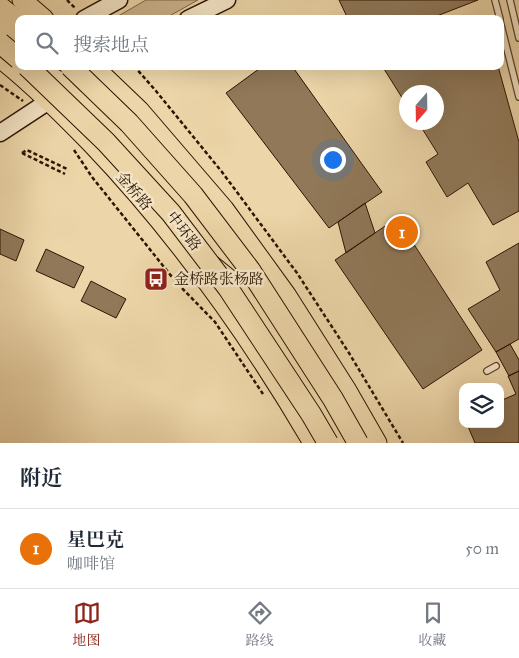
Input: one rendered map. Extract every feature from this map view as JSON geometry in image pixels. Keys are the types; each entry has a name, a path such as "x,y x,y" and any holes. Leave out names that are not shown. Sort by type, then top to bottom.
{"highway":[{"path":"0,6 15,19"},
{"path":"0,43 12,62"},
{"name":"中环路","path":"31,70 106,142 171,213 228,288 328,443"},
{"name":"中环路","path":"74,70 129,123 199,202 250,270 333,399 358,443"}],"main road":[{"path":"22,0 39,15"},
{"path":"91,15 119,0"},
{"path":"196,15 227,0"},
{"path":"0,24 15,35"},
{"name":"金桥路","path":"18,70 42,105 110,163 183,249 218,294 312,443"},
{"path":"35,70 70,86 81,95 127,144 205,234 218,246 287,296"},
{"path":"0,133 70,86 89,70"},
{"path":"96,70 139,110 224,209 287,296 346,389 377,443"},
{"path":"301,423 328,443"}],"lane":[{"path":"495,0 499,15"},
{"path":"510,0 519,38"},
{"path":"504,36 519,97"},
{"path":"487,371 496,366"}],"path":[{"path":"138,70 222,172 298,273 403,443"},
{"path":"0,85 42,105"},
{"path":"74,149 92,177 176,282 215,322 268,400"},
{"path":"65,174 22,152 28,150 67,169"}],"shaded area":[{"path":"146,0 198,0 171,15 120,15"}],"building":[{"path":"339,0 478,0 439,15 346,15"},
{"path":"258,70 295,70 382,192 329,228 226,93"},
{"path":"385,70 499,70 519,142 519,211 493,225 468,183 447,197 426,162 438,154 423,130 444,130 444,85 399,85 399,93"},
{"path":"365,203 375,233 346,253 338,222"},
{"path":"397,218 482,350 423,389 335,260"},
{"path":"0,229 24,240 16,261 0,254"},
{"path":"519,243 519,339 496,352 468,309 500,290 486,262"},
{"path":"46,249 84,267 74,288 36,271"},
{"path":"91,281 126,299 116,318 81,301"},
{"path":"510,344 519,360 519,371 509,376 496,352"},
{"path":"519,371 519,443 475,443 469,428 504,428 504,399 516,394 508,376"}],"place":[{"name":"星巴克","path":"402,232"},
{"name":"金桥路张杨路","path":"156,279"}]}
